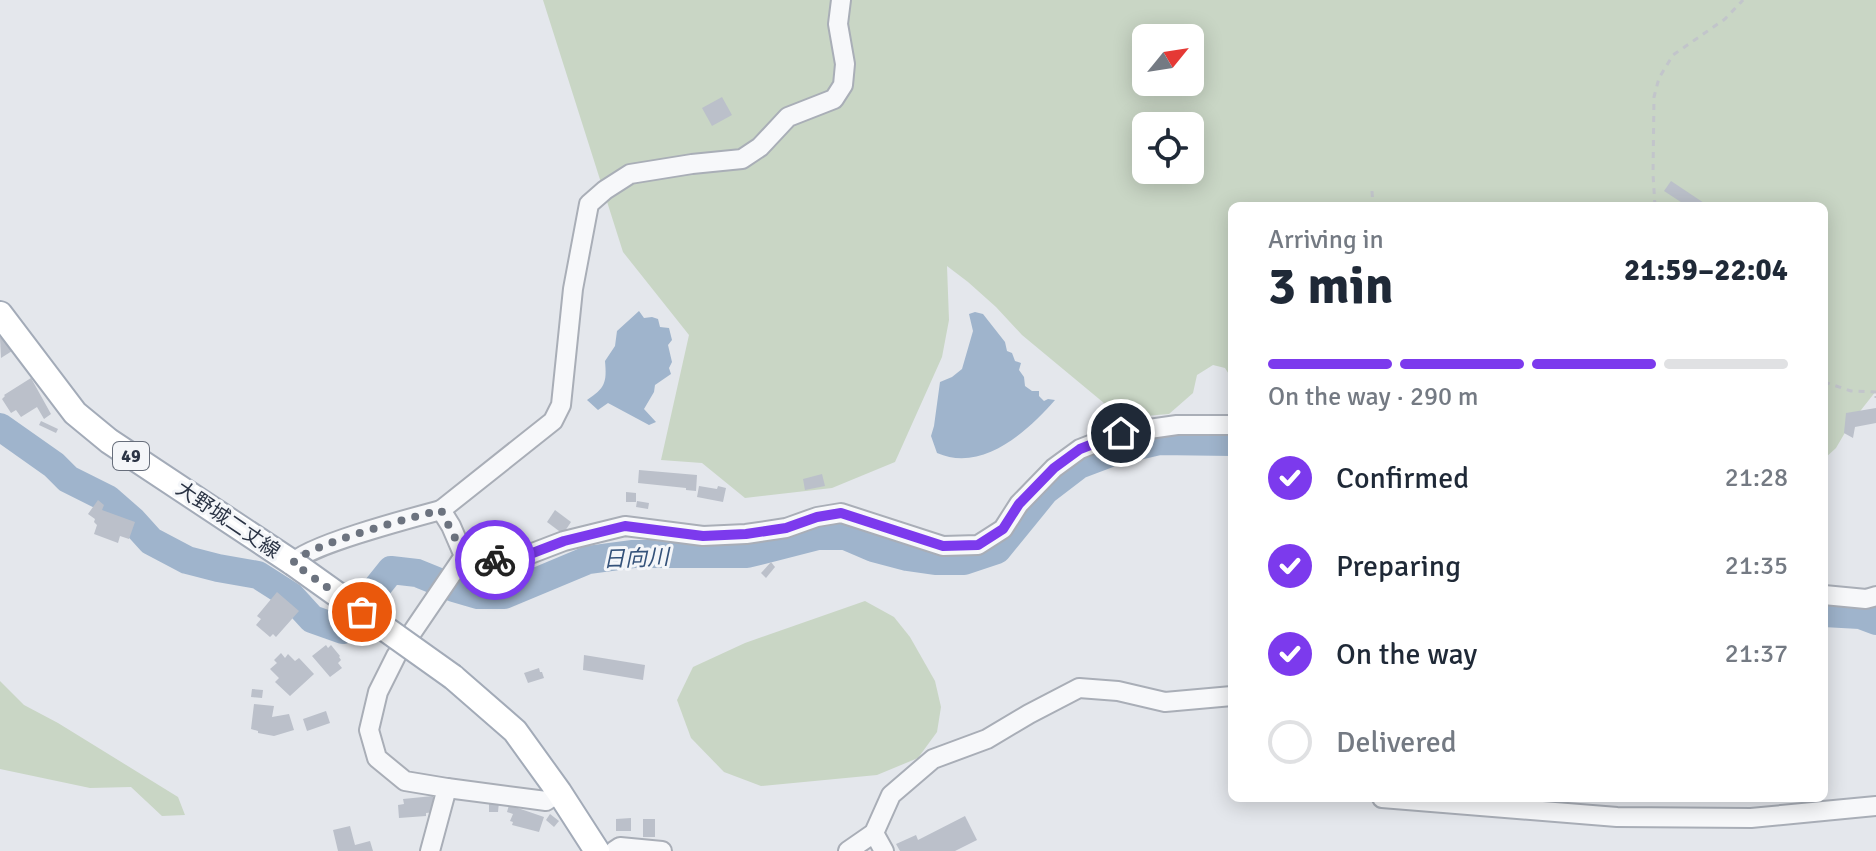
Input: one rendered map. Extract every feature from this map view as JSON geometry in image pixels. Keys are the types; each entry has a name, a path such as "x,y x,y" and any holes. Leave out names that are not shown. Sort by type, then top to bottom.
{"main road":[{"name":"大野城二丈線","path":"0,314 75,413 109,441 293,563 453,677 515,731 597,851"}],"street":[{"path":"293,563 298,557 342,540 441,510 553,421 561,405 573,289 589,204 630,174 742,159 760,147 788,117 834,99 843,85 845,64 838,24 841,0"},
{"path":"460,562 517,559 564,541 625,526 703,536 746,534 786,528 817,517 841,513 943,546 978,545 1003,529 1019,504 1054,468 1080,449 1121,433 1177,425 1228,425"},
{"path":"441,510 460,562"},
{"path":"460,562 396,656 378,692 369,730 377,758 405,781 546,801 559,792"},
{"path":"1828,595 1866,599 1876,596"},
{"path":"848,851 874,833 891,795 933,759 987,739 1079,688 1118,691 1165,702 1228,696"},
{"path":"430,851 447,788"},
{"path":"1431,802 1617,817 1751,818 1876,806"},
{"path":"874,833 884,851"},
{"path":"614,851 620,847 662,851"}],"path":[{"path":"1655,202 1654,97 1659,78 1673,55 1725,19 1743,0"},
{"path":"1372,191 1373,202"},
{"path":"1828,383 1876,395"}],"green space":[{"path":"543,0 1876,0 1876,391 1828,455 1828,202 1228,202 1228,373 1225,368 1213,365 1197,375 1193,393 1169,414 1122,418 1022,335 996,307 947,266 949,320 942,357 895,462 832,488 745,498 702,463 661,460 689,335 623,252"},
{"path":"865,601 894,617 910,637 935,681 941,707 937,732 918,758 877,775 761,786 724,772 691,738 677,700 693,667 745,643"},
{"path":"0,681 24,705 178,797 185,815 162,816 131,787 90,788 0,769"}],"water":[{"path":"639,311 644,318 658,319 660,327 669,328 672,340 668,345 671,374 655,385 644,409 656,422 649,425 608,403 598,410 587,400 604,384 605,361 615,346 617,331"},
{"path":"969,314 983,314 1005,342 1007,351 1021,363 1019,370 1025,386 1039,391 1044,401 1055,400 1031,425 1002,446 970,458 954,458 937,453 931,436 940,382 962,369 973,331"}],"building":[{"path":"722,97 732,115 712,126 702,108"},
{"path":"1671,181 1702,202 1681,202 1664,191"},
{"path":"3,336 12,351 1,358 0,338"},
{"path":"31,378 51,414 44,419 37,407 21,417 16,410 11,413 2,399"},
{"path":"1876,408 1876,423 1855,427 1853,438 1844,433 1846,413"},
{"path":"41,421 58,429 56,433 39,425"},
{"path":"639,470 697,475 696,491 638,483"},
{"path":"822,474 825,486 805,490 803,479"},
{"path":"699,486 726,488 723,502 697,497"},
{"path":"626,492 636,493 636,502 626,502"},
{"path":"98,500 104,505 102,510 135,522 129,539 120,536 118,543 94,534 97,525 88,514"},
{"path":"637,501 649,503 648,509 636,507"},
{"path":"555,510 571,522 563,534 547,522"},
{"path":"771,562 775,567 766,578 761,573"},
{"path":"277,592 299,611 276,637 273,634 270,637 256,625 261,619 257,616"},
{"path":"326,645 328,648 331,645 340,656 338,663 342,668 330,677 312,656"},
{"path":"281,653 285,658 288,654 295,661 299,658 314,674 290,696 275,682 279,678 270,669"},
{"path":"584,655 645,665 643,680 583,670"},
{"path":"539,668 544,678 528,683 524,673"},
{"path":"252,689 263,690 262,698 251,697"},
{"path":"254,704 274,706 272,717 289,714 294,730 274,736 251,729"},
{"path":"326,711 330,723 307,731 303,719"},
{"path":"433,796 435,812 426,813 426,816 399,818 398,805 404,804 403,799"},
{"path":"489,802 499,802 498,812 489,812"},
{"path":"509,805 544,817 539,832 512,825 513,814 507,812"},
{"path":"550,814 559,821 554,827 546,820"},
{"path":"965,816 977,840 955,851 900,851 896,844 916,835 918,840"},
{"path":"631,818 631,831 616,831 616,819"},
{"path":"643,819 655,819 655,837 643,837"},
{"path":"350,826 355,845 370,841 373,851 338,851 333,830"}],"waterway":[{"name":"日向川","path":"0,427 54,465 68,479 108,499 151,541 187,560 258,575 291,596 312,619 343,630 391,570 417,573 478,595 504,595 588,560 633,554 747,554 818,536 845,536 907,557 964,561 997,550 1045,491 1079,465 1116,451 1159,441 1228,442"},
{"name":"日向川","path":"1828,613 1860,615 1876,621"}],"way so far":[{"path":"362,612 293,563 298,557 342,540 441,510 464,556 495,560"}],"route":[{"path":"495,560 517,559 564,541 625,526 703,536 746,534 786,528 817,517 841,513 943,546 978,545 1003,529 1019,504 1054,468 1080,449 1121,433"}]}
